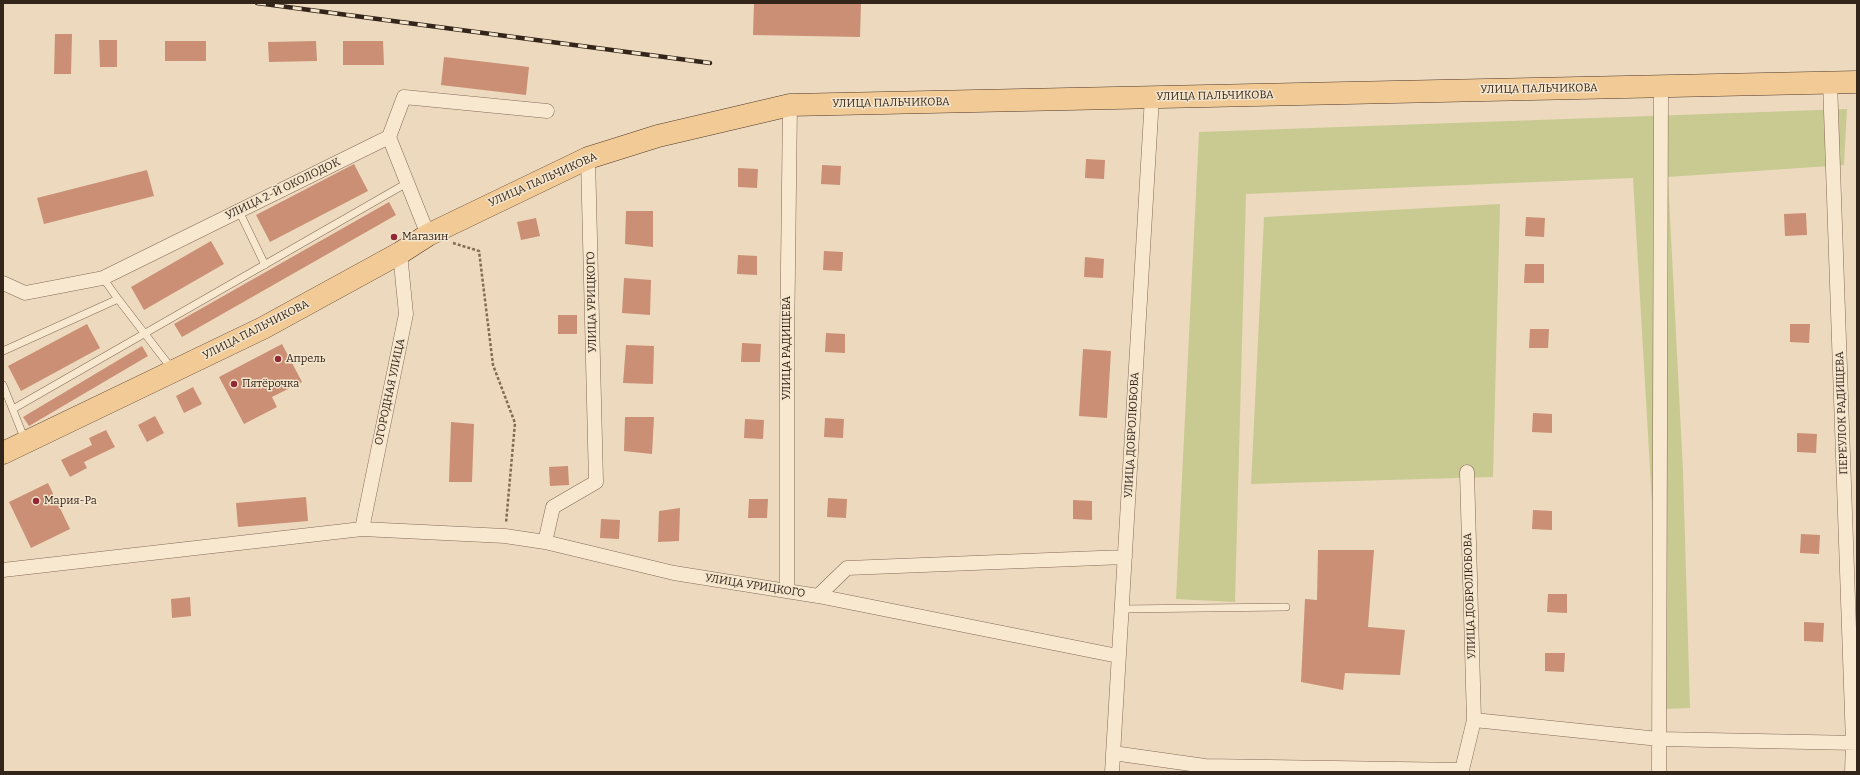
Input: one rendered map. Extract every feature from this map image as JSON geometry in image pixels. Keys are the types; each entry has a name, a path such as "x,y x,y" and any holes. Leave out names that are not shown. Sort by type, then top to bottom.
{"main road":[{"name":"УЛИЦА ПАЛЬЧИКОВА","path":"3,453 263,328 400,253 428,236 588,158 658,136 790,105 1857,82"}],"street":[{"name":"ПЕРЕУЛОК РАДИЩЕВА","path":"1830,82 1855,743 1852,772"},
{"path":"1659,772 1661,86"},
{"path":"428,236 389,137 404,97 546,112"},
{"name":"УЛИЦА ДОБРОЛЮБОВА","path":"1112,772 1152,97"},
{"name":"УЛИЦА РАДИЩЕВА","path":"787,590 790,105"},
{"name":"УЛИЦА 2-Й ОКОЛОДОК","path":"3,283 25,293 103,278 389,137"},
{"name":"УЛИЦА УРИЦКОГО","path":"545,542 553,507 596,482 588,158"},
{"name":"ОГОРОДНАЯ УЛИЦА","path":"362,529 406,314 400,253"},
{"name":"УЛИЦА ДОБРОЛЮБОВА","path":"1113,753 1205,766 1462,770 1474,720 1467,472"},
{"name":"УЛИЦА УРИЦКОГО","path":"3,570 362,529 505,536 545,542 674,573 818,596 847,568 1125,557"},
{"path":"818,596 1118,656"},
{"path":"1474,720 1658,739 1855,743"}],"lane":[{"path":"12,409 407,183"},
{"path":"239,211 265,265"},
{"path":"103,278 174,371"},
{"path":"3,351 118,299"},
{"path":"3,385 26,442"},
{"path":"1122,609 1286,607"}],"path":[{"path":"428,236 479,251 493,365 515,423 505,536"}],"green space":[{"path":"1847,109 1844,165 1668,177 1683,471 1690,708 1664,709 1633,178 1246,194 1235,602 1176,599 1199,132"},
{"path":"1500,204 1493,477 1251,484 1264,217"}],"building":[{"path":"754,3 861,3 860,37 753,35"},
{"path":"55,34 72,34 71,74 54,74"},
{"path":"99,40 117,40 117,67 100,67"},
{"path":"165,41 206,41 206,61 165,61"},
{"path":"316,41 317,61 269,62 268,42"},
{"path":"343,41 383,41 384,65 343,65"},
{"path":"444,57 529,67 526,95 441,85"},
{"path":"1086,159 1105,160 1104,179 1085,178"},
{"path":"354,164 368,191 270,242 256,215"},
{"path":"822,165 841,166 840,185 821,184"},
{"path":"738,168 758,169 757,188 738,187"},
{"path":"147,170 154,196 44,224 37,198"},
{"path":"389,202 396,215 182,337 174,324"},
{"path":"626,211 653,211 653,247 625,244"},
{"path":"1806,213 1807,235 1785,236 1784,214"},
{"path":"1526,217 1545,218 1544,237 1525,236"},
{"path":"536,218 540,236 521,240 517,222"},
{"path":"211,241 224,264 144,310 131,287"},
{"path":"824,251 843,252 842,271 823,270"},
{"path":"738,255 757,256 757,275 737,274"},
{"path":"1085,257 1104,259 1103,278 1084,277"},
{"path":"1525,264 1544,264 1544,283 1524,283"},
{"path":"624,278 651,280 650,315 622,313"},
{"path":"558,315 577,315 577,334 558,334"},
{"path":"87,324 100,348 21,391 8,366"},
{"path":"1790,324 1810,324 1809,343 1790,342"},
{"path":"1530,329 1549,329 1548,348 1529,348"},
{"path":"826,333 845,334 845,353 825,352"},
{"path":"742,343 761,344 760,362 741,362"},
{"path":"282,344 302,382 272,397 277,407 244,424 219,377"},
{"path":"626,345 654,346 653,384 623,383"},
{"path":"142,346 148,356 29,426 23,417"},
{"path":"1083,349 1111,351 1107,418 1079,416"},
{"path":"193,387 202,404 184,413 176,396"},
{"path":"1533,413 1552,414 1552,433 1532,432"},
{"path":"155,416 164,433 147,442 138,425"},
{"path":"625,417 654,417 652,454 624,451"},
{"path":"825,418 844,419 843,438 824,437"},
{"path":"745,419 764,420 763,439 744,438"},
{"path":"451,422 474,424 472,482 449,482"},
{"path":"106,430 115,447 84,462 87,468 70,477 61,460 92,445 89,438"},
{"path":"1797,433 1817,434 1816,453 1797,452"},
{"path":"568,466 569,485 550,486 549,467"},
{"path":"48,483 70,529 31,548 9,502"},
{"path":"306,497 308,521 238,527 236,503"},
{"path":"828,498 847,499 846,518 827,517"},
{"path":"749,499 768,499 767,518 748,518"},
{"path":"1073,500 1092,501 1092,520 1073,519"},
{"path":"680,508 679,541 658,542 659,511"},
{"path":"1533,510 1552,511 1552,530 1532,529"},
{"path":"601,519 620,520 619,539 600,538"},
{"path":"1801,534 1820,535 1819,554 1800,553"},
{"path":"1318,550 1374,550 1368,627 1405,630 1400,675 1345,673 1343,690 1301,682 1305,599 1317,600"},
{"path":"1548,594 1567,594 1567,613 1547,612"},
{"path":"190,597 191,616 172,618 171,599"},
{"path":"1804,622 1824,623 1823,642 1804,641"},
{"path":"1545,653 1565,653 1564,672 1545,671"}],"railway":[{"path":"257,3 710,63"}],"place":[{"name":"Магазин","path":"394,237"},
{"name":"Апрель","path":"278,359"},
{"name":"Пятёрочка","path":"234,384"},
{"name":"Мария-Ра","path":"36,501"}]}
